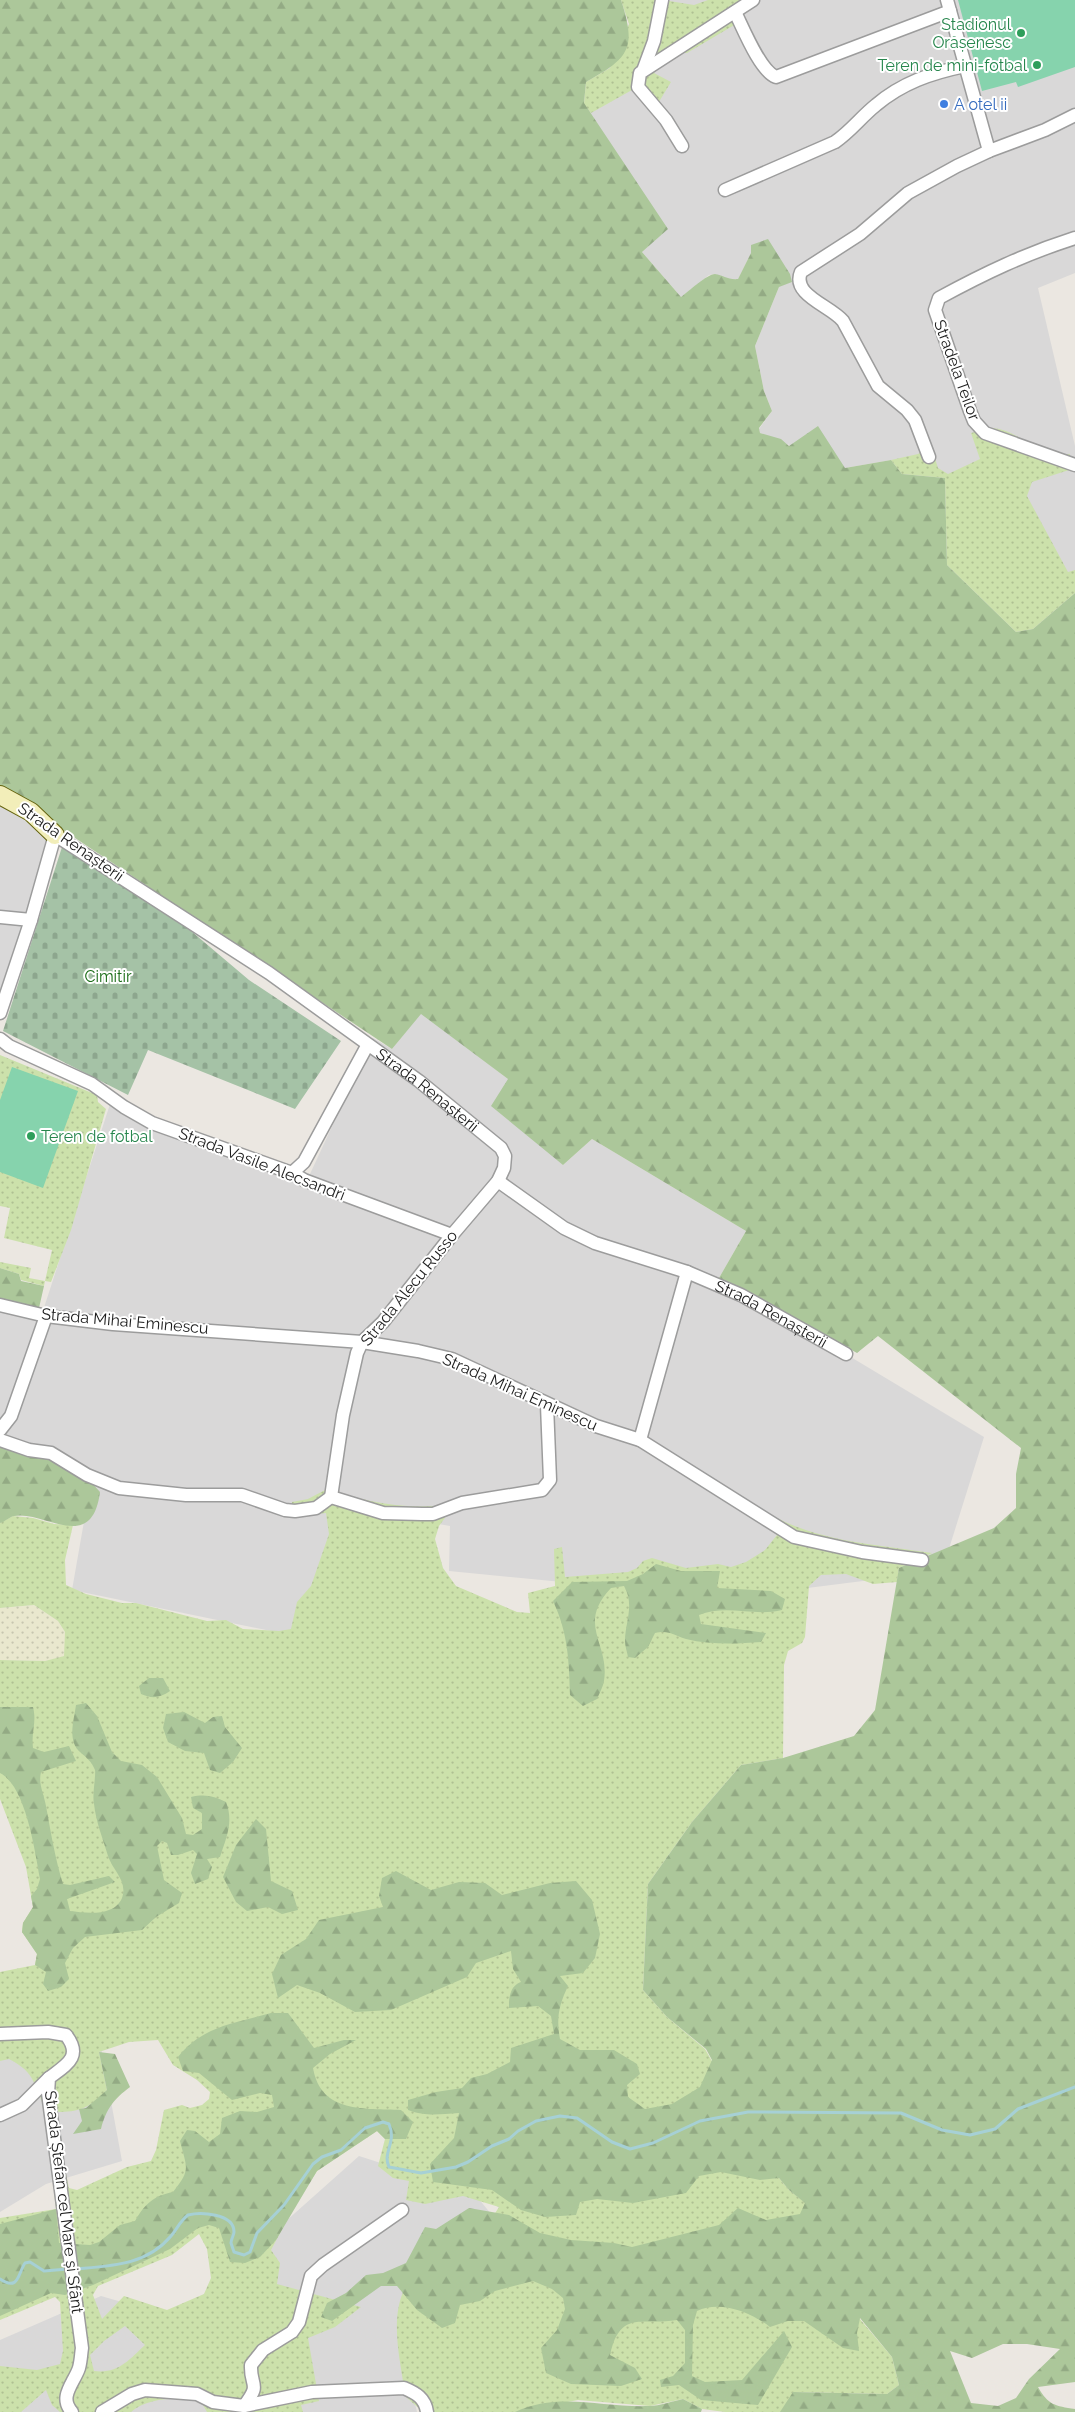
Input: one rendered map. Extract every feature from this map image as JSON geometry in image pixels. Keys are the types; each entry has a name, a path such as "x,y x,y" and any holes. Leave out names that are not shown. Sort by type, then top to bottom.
{"street":[{"path":"662,0 654,42 644,68 637,79 638,87 666,120 682,146"},
{"path":"644,68 753,0"},
{"path":"735,12 761,61 771,75 776,77 795,72 948,6 989,151"},
{"path":"725,190 835,142 849,132 874,106 904,84 965,66"},
{"path":"929,456 915,420 902,404 878,386 862,359 853,335 843,321 837,313 804,292 799,285 798,279 801,272 860,234 908,193 989,151 1045,130 1075,115"},
{"name":"Stradela Teilor","path":"1075,238 1028,253 1003,265 939,298 935,310 970,411 978,427 985,433 1075,466"},
{"name":"Strada Renașterii","path":"0,795 31,812 55,835 269,973 419,1082 501,1148 505,1156 504,1168 498,1181 564,1228 595,1243 688,1272 741,1295 846,1354"},
{"path":"0,1013 31,920 55,835"},
{"path":"0,917 31,920"},
{"name":"Strada Vasile Alecsandri","path":"0,1040 9,1046 92,1084 124,1107 152,1123 292,1173 304,1180 452,1235"},
{"path":"292,1173 304,1162 367,1046"},
{"name":"Strada Alecu Russo","path":"331,1497 343,1415 357,1354 362,1342 383,1322 452,1235 498,1181"},
{"path":"640,1440 688,1272"},
{"name":"Strada Mihai Eminescu","path":"0,1305 46,1316 113,1324 362,1342 452,1359 490,1375 547,1405 596,1426 640,1440 794,1538 862,1552 922,1560"},
{"path":"0,1430 11,1416 46,1316"},
{"path":"383,1322 387,1346"},
{"path":"0,1440 29,1450 51,1453 87,1474 119,1488 186,1495 242,1495 285,1510 295,1511 316,1508 331,1497 383,1512 433,1514 462,1503 537,1492 546,1486 550,1480 547,1405"},
{"name":"Strada Ștefan cel Mare și Sfânt","path":"0,2034 48,2032 66,2035 72,2042 73,2055 69,2063 49,2078 48,2093 82,2348 79,2367 67,2390 66,2402 72,2412"},
{"path":"0,2115 22,2105 49,2078"},
{"path":"244,2406 254,2392 255,2384 252,2365 263,2350 292,2332 299,2322 312,2276 323,2265 402,2210"},
{"path":"102,2412 126,2397 145,2390 197,2394 213,2407 244,2406 312,2392 404,2388 415,2392 422,2398 427,2412"}],"shaded area":[{"path":"621,0 1075,0 1075,273 1038,288 1075,446 1075,593 945,478 891,460 845,468 760,433 759,429 772,411 764,391 755,346 779,287 751,253 738,279 730,280 715,274 709,275 681,297 642,252 667,229 584,104 629,24"},
{"path":"0,788 56,826 0,991"},
{"path":"421,1013 508,1079 563,1165 592,1139 746,1231 719,1278 984,1437 942,1571 728,1598 449,1571 450,1526 341,1507 300,1637 72,1590 89,1493 0,1461 0,1311 40,1320 111,1101 310,1174 373,1038 392,1049"},
{"path":"96,2020 122,2161 46,2184 0,2212 0,2024"},
{"path":"359,2156 474,2193 500,2225 406,2366 417,2412 0,2412 0,2340 101,2296 177,2318"}],"green space":[{"path":"0,0 621,0 628,30 626,50 612,66 586,82 584,103 668,229 642,252 681,297 703,280 715,274 738,279 751,253 751,245 768,239 790,274 792,282 779,287 755,346 764,391 772,411 759,428 760,433 781,439 789,446 818,426 845,468 891,460 902,474 945,478 947,565 1016,632 1033,629 1075,593 1075,2382 1038,2387 1045,2398 1053,2404 1075,2409 1075,2412 780,2412 793,2392 887,2394 899,2385 892,2357 860,2318 857,2333 859,2351 843,2348 804,2321 788,2321 770,2327 745,2312 735,2309 715,2307 697,2311 693,2325 692,2376 705,2382 742,2380 784,2331 792,2347 758,2405 701,2400 679,2385 661,2387 660,2380 673,2376 685,2363 685,2330 677,2320 634,2322 626,2325 614,2341 610,2355 635,2368 642,2379 621,2386 571,2384 546,2373 541,2348 557,2330 565,2309 563,2298 552,2289 533,2281 495,2291 480,2301 460,2305 455,2323 442,2328 417,2310 397,2286 381,2286 332,2321 321,2317 327,2303 346,2293 366,2275 383,2273 406,2263 425,2227 436,2229 469,2208 509,2215 540,2233 571,2240 614,2243 632,2247 719,2225 738,2208 766,2220 800,2214 805,2203 789,2190 779,2178 760,2180 721,2172 699,2176 686,2193 633,2203 597,2199 580,2202 576,2215 545,2217 521,2210 492,2190 433,2182 430,2164 454,2138 459,2113 421,2114 408,2110 408,2100 436,2092 462,2088 471,2078 487,2074 510,2062 511,2048 554,2034 551,2016 538,2006 509,2008 512,1989 521,1982 513,1969 511,1951 476,1963 467,1977 391,2010 355,2012 320,1993 297,1985 278,1998 272,1974 281,1955 306,1939 319,1920 383,1907 379,1896 382,1878 396,1871 431,1890 459,1882 485,1883 502,1895 550,1883 576,1881 592,1900 600,1934 595,1958 583,1973 560,1976 568,1986 559,2012 560,2039 580,2050 614,2050 637,2064 640,2074 627,2085 628,2097 645,2109 672,2104 700,2087 712,2060 706,2049 667,2017 643,1990 648,1884 692,1822 741,1765 783,1758 854,1736 875,1710 899,1568 994,1528 1016,1508 1016,1474 1021,1448 878,1336 857,1353 719,1278 746,1231 592,1139 563,1165 491,1106 508,1079 421,1014 392,1049 0,788","holes":["1003,2344 1027,2344 1060,2349 1029,2379 1016,2398 998,2406 971,2403 950,2351 972,2358"]},
{"path":"621,0 663,0 694,5 708,0 760,0 736,24 687,53 677,53 660,66 654,73 671,82 654,110 632,90 591,113 584,104 586,82 610,68 629,24"},
{"name":"Stadionul Orășenesc","path":"958,0 1075,0 1075,67 1018,87 1016,82 982,91"},
{"path":"990,428 1009,432 1050,452 1060,455 1070,454 1069,470 1032,482 1027,496 1068,572 1075,570 1075,593 1033,629 1016,632 947,565 945,478 902,474 891,460 918,454 931,446 938,468 948,474 980,459 971,433"},
{"name":"Cimitir","path":"62,847 184,925 249,980 341,1041 295,1109 148,1050 128,1095 3,1031"},
{"path":"0,1055 97,1095 98,1102 106,1109 71,1230 51,1282 45,1281 52,1250 4,1238 10,1208 0,1206"},
{"name":"Teren de fotbal","path":"12,1067 78,1091 43,1188 0,1172 0,1100"},
{"path":"0,1262 31,1268 29,1278 45,1281 44,1286 21,1280 19,1274 0,1268"},
{"path":"0,1268 19,1274 21,1281 44,1286 39,1308 0,1298"},
{"path":"0,1445 48,1455 91,1482 100,1492 95,1511 87,1521 77,1526 26,1516 10,1517 0,1523"},
{"path":"325,1490 400,1505 431,1506 445,1504 447,1515 439,1526 435,1539 443,1568 456,1586 517,1612 530,1613 528,1593 555,1586 554,1549 562,1547 565,1577 628,1572 637,1568 643,1561 652,1558 686,1568 718,1564 731,1567 746,1562 765,1550 777,1535 773,1529 777,1518 833,1538 932,1553 899,1568 897,1582 873,1584 846,1574 821,1575 809,1586 805,1637 802,1643 788,1651 784,1665 783,1758 741,1765 692,1822 648,1884 643,1990 667,2017 705,2049 779,2178 789,2190 806,2203 859,2318 892,2357 899,2385 887,2394 793,2392 788,2412 725,2412 702,2409 683,2399 650,2406 578,2400 516,2412 423,2412 405,2396 397,2330 399,2304 403,2292 473,2248 499,2207 463,2196 425,2204 406,2200 409,2181 393,2178 378,2166 385,2139 377,2131 317,2171 294,2207 271,2250 280,2263 277,2284 361,2307 335,2327 308,2338 319,2401 301,2405 303,2412 207,2412 200,2400 182,2398 146,2403 131,2412 60,2412 52,2405 46,2390 21,2412 0,2412 0,2366 37,2370 60,2364 63,2351 60,2302 55,2297 0,2320 0,2218 56,2209 52,2170 64,2164 69,2188 77,2190 127,2167 151,2161 156,2150 164,2110 182,2105 190,2108 202,2105 209,2099 210,2092 197,2080 173,2065 158,2040 129,2042 99,2052 107,2090 94,2102 73,2111 47,2111 30,2075 9,2059 0,2061 0,1972 35,1965 37,1954 22,1932 23,1923 33,1907 26,1867 0,1799 0,1660 45,1661 64,1656 65,1632 58,1621 34,1605 0,1608 0,1523 13,1516 33,1518 54,1524 73,1525 65,1560 66,1585 86,1594 122,1603 136,1603 207,1621 226,1620 243,1629 279,1631 291,1629 297,1602 311,1586 329,1534 326,1513 292,1517 292,1502 308,1499","holes":["199,2234 207,2249 211,2278 204,2294 167,2310 124,2296 102,2319 93,2295 98,2286 172,2255","125,2326 145,2345 123,2365 110,2370 94,2371 90,2355 104,2341"]},
{"path":"656,1564 681,1571 720,1571 717,1588 771,1591 785,1599 782,1610 761,1612 730,1610 699,1615 701,1624 766,1633 761,1642 714,1643 686,1639 660,1632 655,1633 648,1647 635,1658 628,1657 625,1643 629,1613 627,1593 624,1586 611,1588 601,1601 596,1613 595,1624 605,1668 603,1683 597,1699 583,1706 570,1695 565,1636 553,1601 572,1582 627,1581 643,1574"},
{"path":"34,1605 58,1621 65,1632 65,1656 45,1661 0,1660 0,1608"},
{"path":"149,1678 163,1678 170,1691 156,1697 141,1694 139,1686"},
{"path":"86,1703 97,1716 112,1752 121,1761 142,1765 157,1777 182,1818 186,1834 193,1835 202,1829 202,1813 193,1808 191,1797 209,1796 226,1802 229,1823 227,1837 220,1857 207,1859 212,1867 208,1879 195,1884 191,1873 197,1854 193,1850 178,1855 171,1855 167,1843 162,1841 157,1846 164,1880 182,1893 179,1903 156,1917 142,1930 85,1937 73,1948 65,1963 69,1979 61,1987 48,1991 43,1984 46,1972 35,1965 37,1954 22,1932 23,1923 33,1907 31,1896 37,1889 40,1879 32,1837 23,1805 17,1791 9,1780 0,1773 0,1707 33,1707 33,1748 44,1752 69,1746 76,1761 41,1772 40,1781 63,1884 70,1885 109,1876 115,1882 67,1899 70,1911 91,1913 106,1911 118,1904 122,1898 123,1886 108,1856 96,1817 94,1800 95,1770 91,1762 76,1747 72,1736 76,1705"},
{"path":"184,1712 205,1723 213,1717 222,1716 225,1727 242,1748 233,1762 220,1773 210,1770 204,1753 185,1751 168,1742 163,1728 166,1714"},
{"path":"256,1819 266,1829 271,1881 292,1891 298,1910 282,1914 268,1907 247,1911 236,1902 223,1877 236,1845"},
{"path":"271,2013 288,2013 314,2048 344,2040 356,2040 330,2054 313,2068 318,2083 325,2094 347,2106 401,2110 413,2122 406,2139 385,2139 377,2131 317,2171 276,2240 260,2257 245,2263 230,2262 219,2228 209,2225 198,2228 170,2249 93,2285 65,2295 51,2293 0,2316 0,2224 56,2209 59,2243 90,2245 99,2242 120,2225 135,2221 146,2205 155,2198 173,2192 185,2173 186,2163 180,2141 187,2130 195,2131 209,2142 220,2134 222,2118 240,2111 257,2112 274,2107 272,2095 260,2093 232,2100 199,2073 183,2071 178,2057 198,2038 209,2032 233,2023"},
{"path":"99,2052 115,2054 130,2087 111,2105 101,2129 73,2134 82,2121 79,2109 86,2108 107,2090"},
{"path":"683,2399 702,2409 701,2412 515,2412 548,2402 564,2401 649,2406"}],"waterway":[{"path":"74,2269 113,2265 139,2259 161,2246 185,2217 193,2214 216,2215 228,2221 233,2226 234,2232 231,2243 234,2252 244,2255 250,2252 257,2233 284,2205 313,2164 322,2157 341,2150 365,2128 383,2122 389,2124 391,2131 391,2142 387,2157 389,2167 421,2173 456,2167 468,2162 492,2146 509,2139 518,2131 536,2121 560,2116 577,2118 612,2142 630,2149 653,2143 700,2121 748,2112 901,2113 942,2130 970,2135 995,2129 1018,2109 1075,2087"},
{"path":"0,2279 6,2282 14,2282 17,2280 25,2263 30,2262 44,2271 68,2269"}],"place":[{"name":"Stadionul Orășenesc","path":"1021,33"},
{"name":"Teren de mini-fotbal","path":"1037,65"},
{"name":"A otel ii","path":"944,104"},
{"name":"Teren de fotbal","path":"31,1136"}]}
